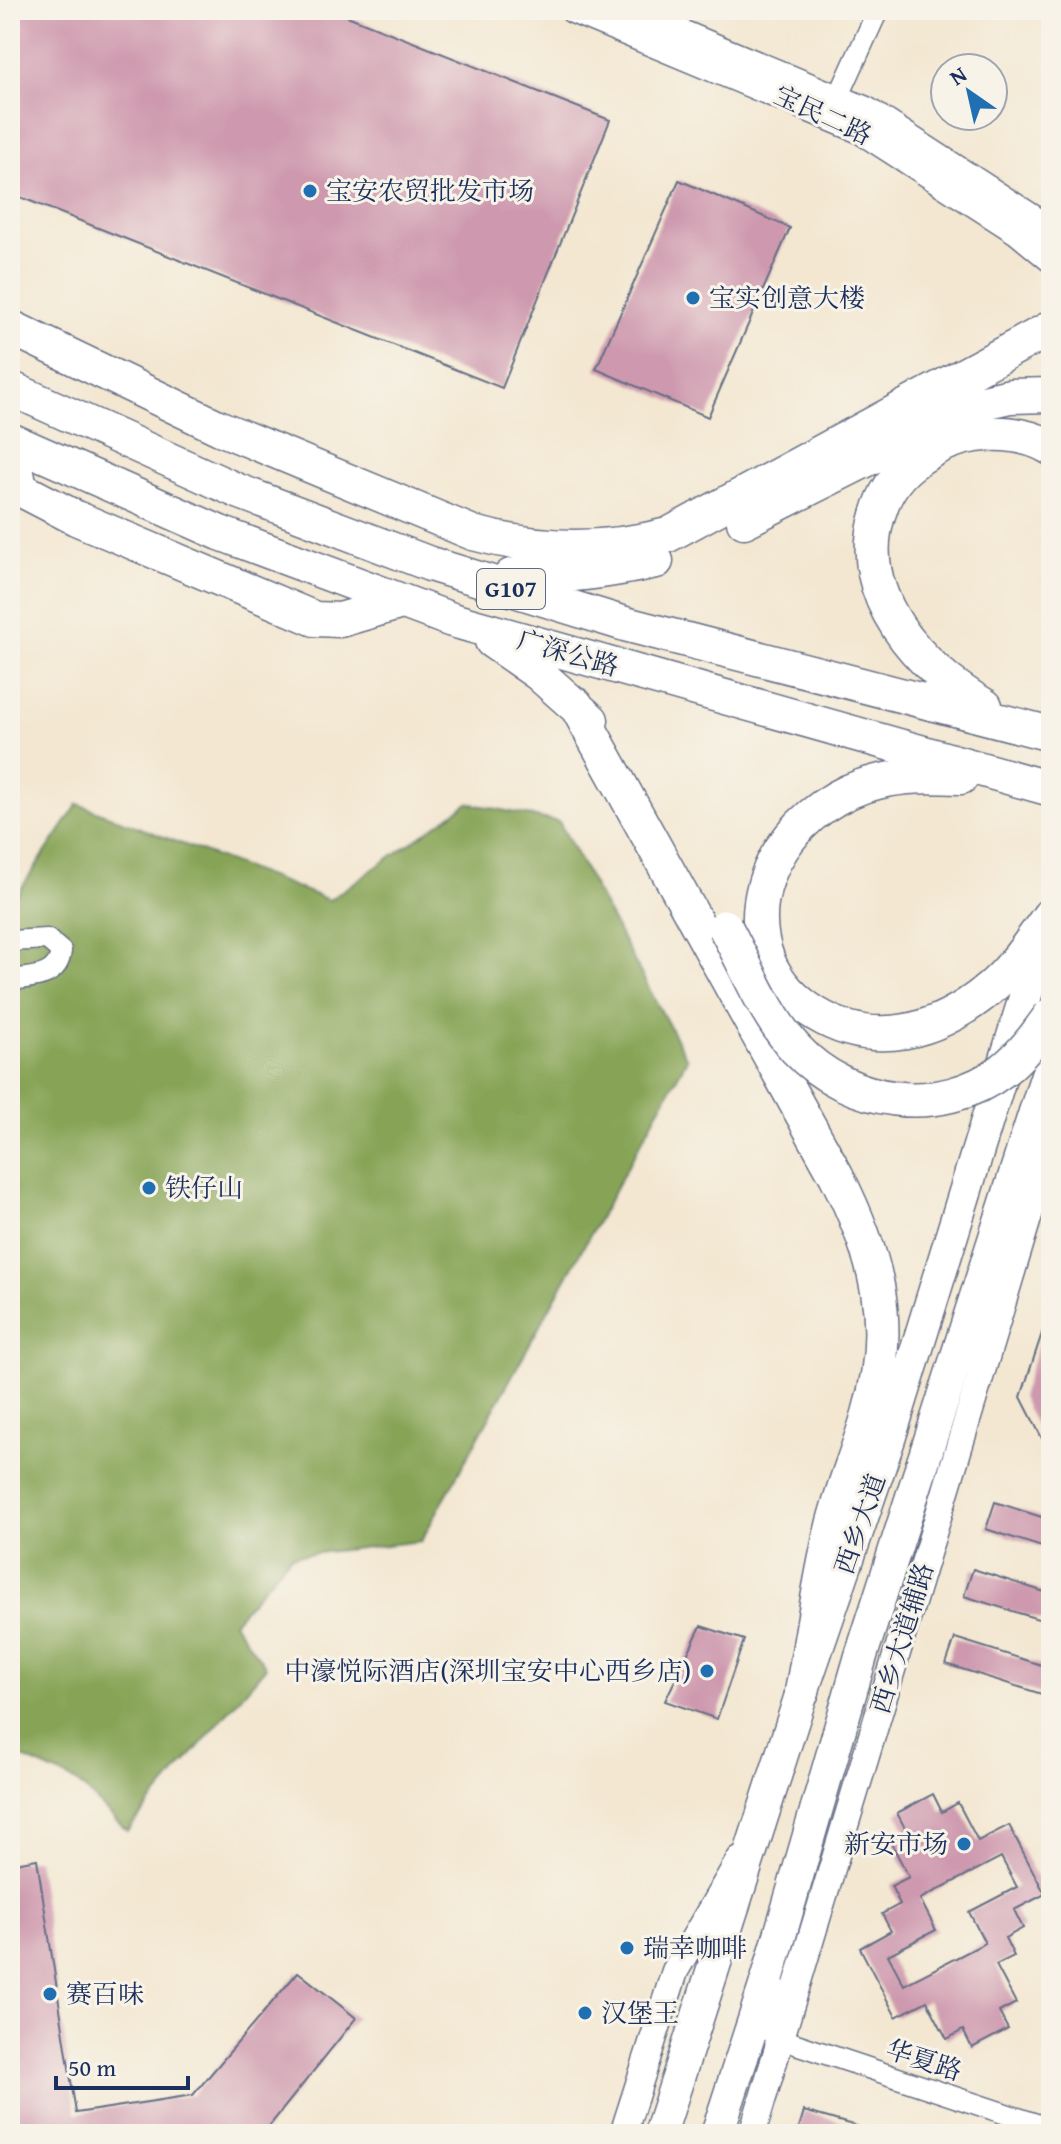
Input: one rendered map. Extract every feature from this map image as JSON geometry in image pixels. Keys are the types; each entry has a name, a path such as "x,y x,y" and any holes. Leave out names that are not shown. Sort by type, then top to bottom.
{"highway":[{"path":"10,327 220,428 473,533 516,545 581,548 624,546 668,535 1051,328"},
{"name":"广深公路","path":"10,388 238,491 430,564 625,624 1042,731"},
{"path":"430,564 510,576 560,578 604,573 669,558 950,416 1010,396 1051,395"},
{"path":"1042,731 992,710 946,681 921,658 889,612 872,558 873,530 883,499 898,475 929,450 968,434 1009,433 1051,448"},
{"path":"10,441 20,489 76,518 315,619 340,620 402,602"},
{"name":"广深公路","path":"10,441 220,533 452,620 1051,789"},
{"path":"452,620 497,644 576,705 642,780 775,1021 796,1049 823,1072 856,1090 892,1100 928,1099 966,1089 1000,1072 1028,1048 1051,1015"},
{"path":"576,705 657,846 836,1175 858,1219 874,1263 883,1313 881,1358 870,1411 832,1529 802,1692"},
{"path":"1018,779 911,775 874,782 816,811 794,831 777,853 766,882 760,909 768,962 783,986 803,1006 831,1023 859,1033 892,1035 923,1029 956,1013 990,989 1016,962 1050,914"}],"main road":[{"name":"西乡大道","path":"660,2134 802,1692 889,1439 1050,914"},
{"name":"西乡大道","path":"717,2134 767,1980 861,1656 1051,1062"},
{"path":"767,1980 781,2039"}],"street":[{"name":"宝民二路","path":"573,10 834,106 1017,231 1051,259"},
{"name":"宝民二路","path":"626,10 920,142 1051,230"},
{"path":"834,106 851,77 878,10"},
{"path":"10,941 47,939 61,951 59,963 48,974 10,980"},
{"name":"西乡大道辅路","path":"752,2134 1051,1142"},
{"path":"623,2134 675,1971 764,1818"},
{"name":"华夏路","path":"781,2039 1051,2129"}],"green space":[{"path":"468,803 559,822 687,1059 421,1541 291,1556 233,1622 266,1667 127,1831 77,1782 10,1752 10,905 78,804 329,900"}],"building":[{"name":"宝安农贸批发市场","path":"10,10 332,10 610,120 502,388 10,193"},
{"name":"宝实创意大楼","path":"679,180 790,228 708,417 596,369"},
{"path":"1048,1315 1051,1315 1051,1456 1021,1397"},
{"path":"995,1502 1051,1520 1051,1550 986,1529"},
{"path":"973,1569 1051,1594 1051,1623 964,1596"},
{"name":"中濠悦际酒店(深圳宝安中心西乡店)","path":"701,1626 744,1640 717,1719 665,1701"},
{"path":"955,1638 1051,1668 1051,1697 946,1664"},
{"path":"933,1794 942,1812 958,1803 978,1841 1009,1825 1045,1894 1014,1910 1023,1928 1005,1938 1014,1956 996,1965 1016,2003 999,2012 1008,2029 972,2048 963,2030 947,2039 927,2001 896,2017 860,1948 891,1931 882,1914 900,1904 891,1886 909,1877 889,1839 906,1830 897,1813","holes":["1001,1857 1017,1887 969,1912 985,1943 904,1985 888,1955 936,1930 920,1899"]},
{"path":"37,1859 76,2113 193,2095 298,1972 356,2018 263,2134 11,2134 10,1864"},
{"path":"804,2111 870,2130 869,2134 797,2134"}],"place":[{"name":"宝安农贸批发市场","path":"310,191"},
{"name":"宝实创意大楼","path":"693,298"},
{"name":"铁仔山","path":"149,1188"},
{"name":"中濠悦际酒店(深圳宝安中心西乡店)","path":"707,1671"},
{"name":"新安市场","path":"964,1844"},
{"name":"瑞幸咖啡","path":"627,1948"},
{"name":"赛百味","path":"50,1994"},
{"name":"汉堡王","path":"585,2013"}]}
